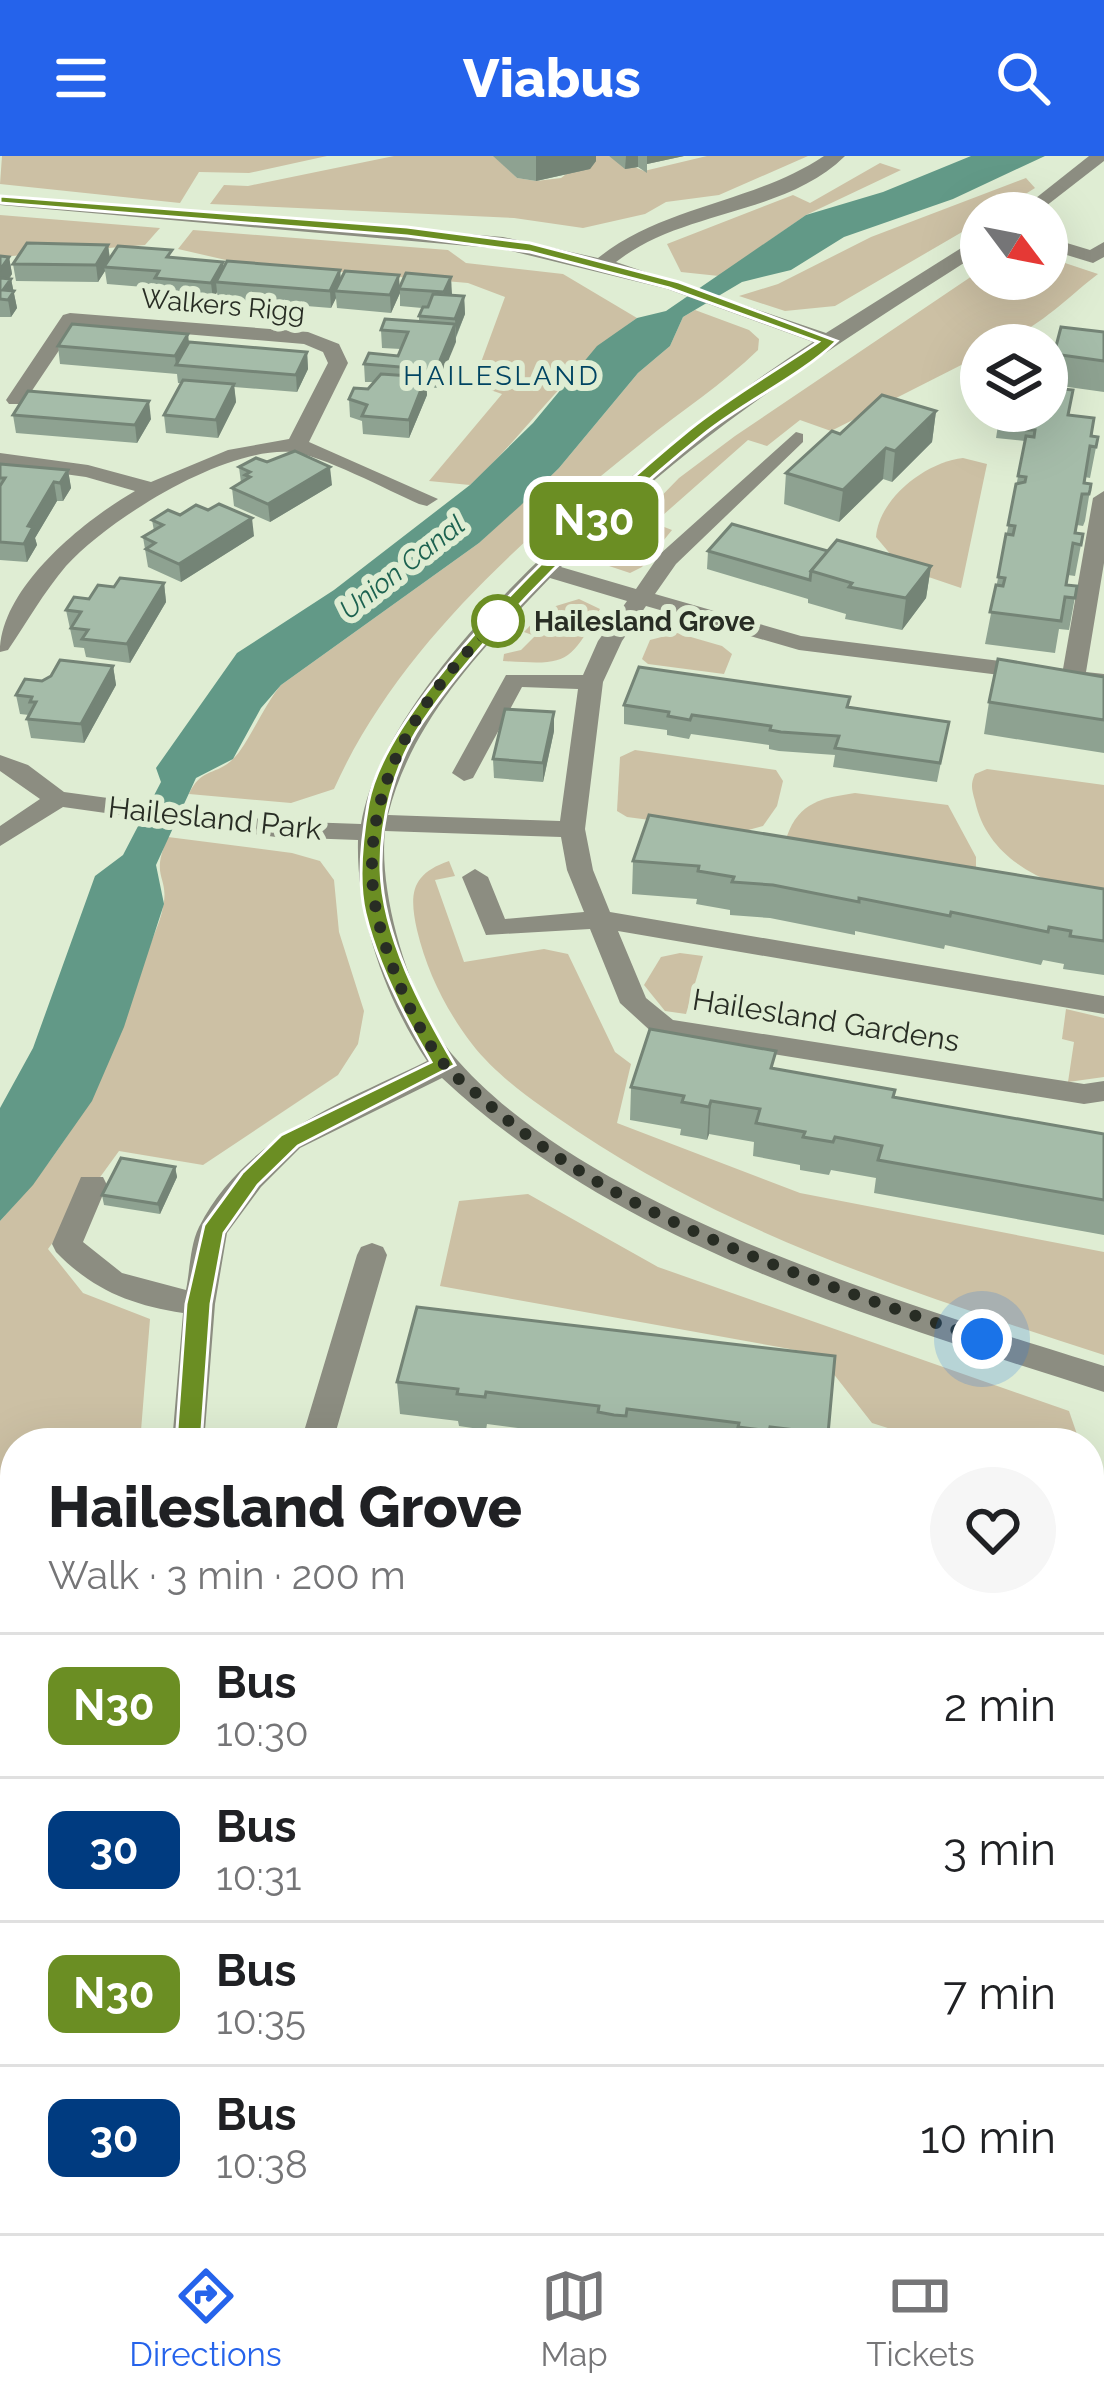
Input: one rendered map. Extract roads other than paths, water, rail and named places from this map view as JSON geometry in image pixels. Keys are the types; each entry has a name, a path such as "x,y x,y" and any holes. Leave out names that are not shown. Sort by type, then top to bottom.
{"street":[{"path":"602,264 618,249 645,236 780,188 836,156"},
{"path":"1053,192 1100,156"},
{"path":"0,200 467,238 602,264 830,341"},
{"path":"1068,249 1093,257 1104,248"},
{"path":"960,257 700,429 546,570 454,668 412,723 388,772 373,828 375,912 423,1029 444,1065 559,1158 627,1198 826,1284 1104,1379"},
{"path":"16,400 82,299"},
{"name":"Walkers Rigg","path":"70,319 322,342 338,354 338,363 297,445"},
{"name":"Hailesland Gardens","path":"796,438 668,559 610,641 591,682 572,829 580,870 634,1003 665,1028 1084,1094 1104,1090"},
{"path":"0,645 61,559 104,523 226,457 297,445 427,499"},
{"path":"0,459 88,471 158,491"},
{"path":"1073,677 1104,498"},
{"path":"546,570 799,643 1104,681"},
{"path":"464,772 514,680 591,682"},
{"name":"Hailesland Park","path":"0,763 30,773 45,792 58,799 276,829 373,828"},
{"path":"0,838 58,799"},
{"path":"373,828 572,829"},
{"path":"475,877 495,929 600,919"},
{"name":"Hailesland Gardens","path":"600,919 1104,1005"},
{"path":"189,1428 199,1304 212,1231 270,1158 310,1127 444,1065"},
{"path":"92,1185 68,1244 94,1274 147,1296 199,1304"},
{"path":"321,1428 372,1255"}],"water":[{"name":"Union Canal","path":"971,156 1045,156 953,199 844,237 791,270 742,282 683,317 670,346 638,373 559,468 520,506 479,543 281,685 261,708 233,759 196,778 156,865 164,904 124,1027 92,1101 33,1185 0,1221 0,1108 33,1048 95,876 123,855 161,782 156,768 237,653 334,590 470,485 533,423 597,346 637,318 666,311 806,215 883,192"}],"place":[{"name":"Hailesland Grove","path":"498,621"}],"district":[{"name":"HAILESLAND","path":"502,375"}]}
